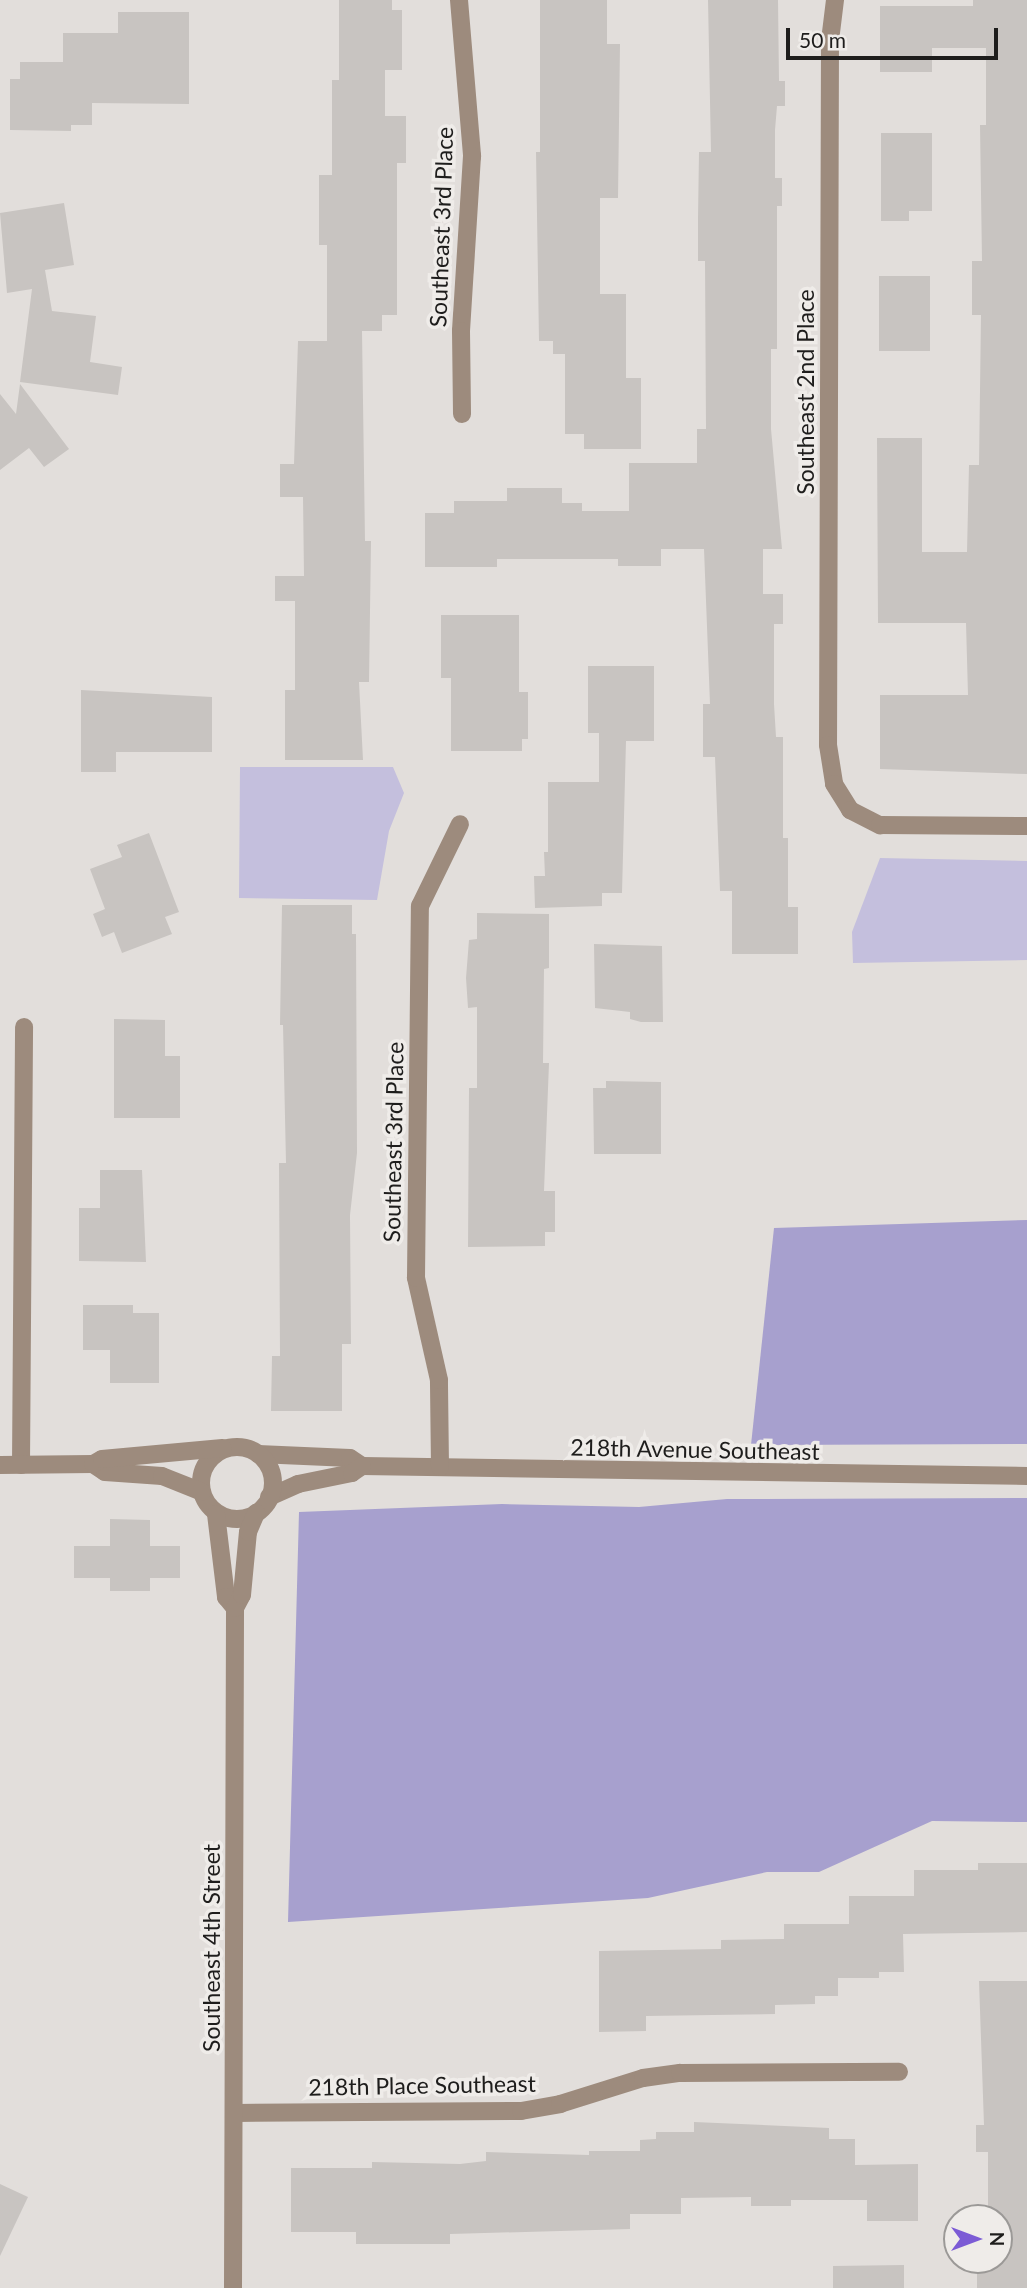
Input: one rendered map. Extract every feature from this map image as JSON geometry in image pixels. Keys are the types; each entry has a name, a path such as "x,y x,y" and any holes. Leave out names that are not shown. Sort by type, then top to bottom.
{"street":[{"name":"Southeast 3rd Place","path":"459,0 472,156 461,331 462,414"},
{"name":"Southeast 2nd Place","path":"835,0 830,39 828,732 834,785 850,810 880,824 1027,826"},
{"name":"Southeast 3rd Place","path":"440,1467 439,1380 416,1278 420,906 460,824"},
{"path":"21,1465 24,1027"},
{"path":"0,1465 93,1464 223,1448 246,1448 258,1454 272,1478 269,1497 256,1513 230,1519 216,1514 202,1492 162,1476 105,1472 93,1464"},
{"path":"202,1492 207,1464 223,1448"},
{"name":"218th Avenue Southeast","path":"258,1454 350,1458 362,1466 721,1475 1027,1476"},
{"name":"218th Avenue Southeast","path":"269,1497 298,1484 352,1473 362,1466"},
{"name":"Southeast 4th Street","path":"233,2288 235,1608 242,1595 248,1532 256,1513"},
{"name":"Southeast 4th Street","path":"216,1514 226,1597 235,1608"},
{"name":"218th Place Southeast","path":"235,2113 521,2111 560,2104 643,2078 680,2073 899,2071"}],"shaded area":[{"path":"240,767 393,767 404,793 389,831 377,900 239,898"},
{"path":"880,858 1027,861 1027,960 853,963 852,932"},
{"path":"1027,1220 1027,1444 751,1445 774,1228"},
{"path":"1027,1498 1027,1822 932,1821 819,1872 767,1872 648,1898 288,1922 299,1512 502,1504 639,1507 727,1499"}],"building":[{"path":"339,0 392,0 392,10 402,10 402,70 385,70 385,116 406,116 406,163 397,163 397,315 382,315 382,331 362,331 365,541 371,541 369,682 359,682 363,760 285,760 285,690 295,690 295,601 275,601 275,576 304,576 303,497 280,497 280,464 294,464 298,341 327,341 327,245 319,245 319,175 332,175 332,80 339,80"},
{"path":"540,0 607,0 607,44 620,44 618,198 600,198 600,294 626,294 626,378 641,378 641,449 584,449 584,434 565,434 565,354 553,354 553,341 539,341 536,152 540,152"},
{"path":"708,0 778,0 779,81 785,81 785,106 777,106 775,130 775,178 782,178 782,206 777,206 777,349 771,349 771,429 782,549 763,549 763,594 783,594 783,624 774,624 774,704 776,737 783,737 783,838 788,838 788,907 798,907 798,954 732,954 732,891 720,891 715,757 703,757 703,704 710,704 704,549 661,549 661,566 618,566 618,559 497,559 497,567 425,567 425,513 454,513 454,501 507,501 507,488 562,488 562,503 582,503 582,511 629,511 629,463 697,463 697,429 706,429 705,261 698,261 698,218 699,152 711,152"},
{"path":"973,0 1027,0 1027,774 880,769 880,695 968,695 966,623 878,623 877,438 922,438 922,552 967,552 969,465 979,465 981,315 972,315 972,261 982,261 980,125 986,125 986,48 932,48 932,72 880,72 880,6 973,6"},
{"path":"118,12 189,12 189,104 92,103 92,125 71,125 71,131 10,130 10,79 20,79 20,62 63,62 63,33 118,33"},
{"path":"881,133 932,133 932,211 909,211 909,221 881,221"},
{"path":"64,203 74,265 45,270 52,311 96,316 90,362 122,367 118,395 20,382 32,289 7,293 0,213"},
{"path":"879,276 930,276 930,351 879,351"},
{"path":"20,384 69,449 44,467 29,448 0,470 0,394 16,414"},
{"path":"441,615 519,615 519,692 528,692 528,739 522,739 522,751 451,751 451,678 441,678"},
{"path":"588,666 654,666 654,741 626,741 622,893 602,893 602,906 535,908 534,876 545,876 544,852 548,852 548,782 599,782 599,733 588,733"},
{"path":"81,690 212,697 212,752 116,752 116,772 81,772"},
{"path":"149,833 179,912 165,917 172,934 122,953 114,932 102,937 93,914 105,909 90,869 122,857 117,845"},
{"path":"282,905 352,905 352,934 356,934 357,1153 350,1215 351,1344 342,1344 342,1411 271,1411 272,1356 280,1356 279,1163 286,1163 283,1025 280,1025"},
{"path":"477,913 549,914 549,968 544,969 543,1063 549,1063 544,1191 555,1191 555,1232 545,1232 545,1246 468,1247 469,1088 477,1088 477,1007 468,1008 466,978 469,940 477,939"},
{"path":"594,944 662,946 663,1022 641,1022 630,1019 630,1012 595,1008"},
{"path":"114,1019 165,1020 165,1056 180,1056 180,1118 114,1118"},
{"path":"606,1081 661,1082 661,1154 594,1154 593,1088 606,1088"},
{"path":"100,1170 142,1170 146,1262 79,1261 79,1208 100,1208"},
{"path":"83,1305 133,1305 133,1313 159,1313 159,1383 110,1383 110,1350 83,1350"},
{"path":"110,1519 150,1520 150,1546 180,1546 180,1578 150,1578 150,1591 110,1591 110,1578 74,1578 74,1546 110,1546"},
{"path":"978,1863 1027,1863 1027,1932 903,1934 904,1972 879,1972 879,1978 838,1978 838,1996 815,1996 815,2004 775,2005 775,2014 646,2016 646,2031 599,2032 599,1951 721,1949 721,1940 784,1939 784,1924 849,1924 849,1896 914,1896 914,1870 978,1870"},
{"path":"979,1981 1027,1981 1027,2288 977,2288 977,2274 1013,2274 1013,2204 988,2204 988,2152 976,2152 976,2125 984,2125"},
{"path":"694,2122 829,2128 829,2139 855,2139 855,2165 918,2164 918,2221 867,2221 867,2200 791,2200 791,2206 751,2206 751,2197 681,2198 681,2214 630,2214 630,2229 450,2234 450,2244 356,2244 356,2232 291,2232 291,2168 372,2168 372,2162 460,2164 486,2161 486,2152 589,2155 589,2151 640,2151 640,2140 656,2139 656,2132 694,2132"},
{"path":"0,2184 28,2197 0,2256"},
{"path":"904,2265 904,2288 833,2288 833,2266"}]}
